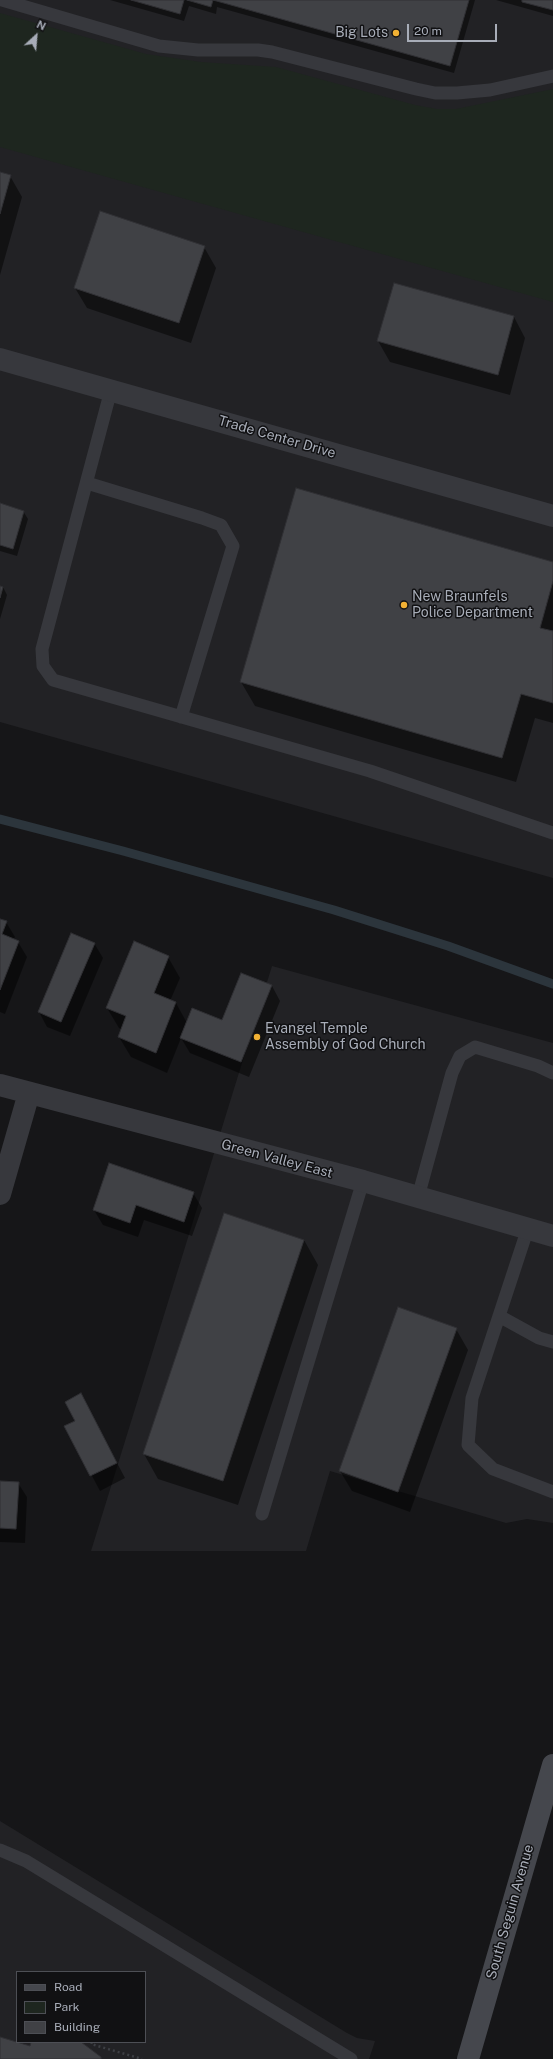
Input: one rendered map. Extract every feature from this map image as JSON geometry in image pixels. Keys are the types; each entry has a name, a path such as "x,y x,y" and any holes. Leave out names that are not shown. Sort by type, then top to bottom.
{"main road":[{"name":"South Seguin Avenue","path":"468,2059 553,1765"}],"street":[{"name":"Trade Center Drive","path":"0,359 553,516"},
{"name":"Green Valley East","path":"0,1085 363,1181 553,1236"},
{"path":"0,1194 29,1093"}],"lane":[{"path":"2,0 159,46 198,50 258,50 272,52 435,93 485,91 553,76"},
{"path":"111,390 42,649 43,666 53,680 370,771 553,833"},
{"path":"87,483 221,526 233,546 181,717"},
{"path":"418,1197 452,1073 460,1056 475,1047 538,1066 553,1073"},
{"path":"262,1514 363,1181"},
{"path":"528,1228 472,1398 468,1445 493,1469 553,1492"},
{"path":"499,1316 540,1338 553,1342"},
{"path":"0,1850 26,1861 351,2059"}],"path":[{"path":"92,2043 142,2059"}],"shaded area":[{"path":"0,0 553,0 553,878 0,722"},
{"path":"272,966 553,1043 553,1523 527,1519 506,1523 330,1471 306,1551 91,1551"},
{"path":"0,1821 347,2033 357,2038 375,2041 369,2059 0,2059"}],"green space":[{"path":"0,13 146,54 201,62 276,67 415,105 437,109 456,109 553,89 553,302 0,147"}],"building":[{"path":"131,0 184,0 180,14"},
{"path":"187,0 213,0 211,7"},
{"name":"Big Lots","path":"213,0 469,0 450,66"},
{"path":"522,0 553,0 553,10 522,2"},
{"path":"0,172 11,175 0,214"},
{"path":"100,211 205,246 179,323 74,288"},
{"path":"394,283 514,316 498,375 377,341"},
{"name":"New Braunfels Police Department","path":"296,488 553,562 553,581 540,628 553,631 553,703 521,694 502,758 240,682"},
{"path":"0,503 24,511 13,549 0,545"},
{"path":"0,586 3,587 0,598"},
{"path":"0,919 7,921 2,934 19,941 0,990"},
{"path":"71,933 95,943 61,1022 38,1012"},
{"path":"134,941 169,956 154,993 176,1002 156,1053 118,1037 126,1016 106,1008"},
{"path":"241,973 272,985 241,1062 180,1038 192,1008 222,1020"},
{"path":"109,1163 194,1192 184,1222 136,1205 130,1223 93,1210"},
{"path":"224,1213 304,1240 223,1481 143,1454"},
{"path":"398,1307 457,1328 398,1492 339,1471"},
{"path":"81,1393 117,1463 90,1476 64,1426 75,1421 65,1402"},
{"path":"0,1481 19,1482 16,1529 0,1528"},
{"path":"0,2037 30,2046 31,2043 82,2043 101,2057 101,2059 0,2059"}],"waterway":[{"path":"0,819 123,851 334,910 448,946 553,984"}],"place":[{"name":"Big Lots","path":"396,33"},
{"name":"New Braunfels Police Department","path":"404,605"},
{"name":"Evangel Temple Assembly of God Church","path":"257,1037"}]}
